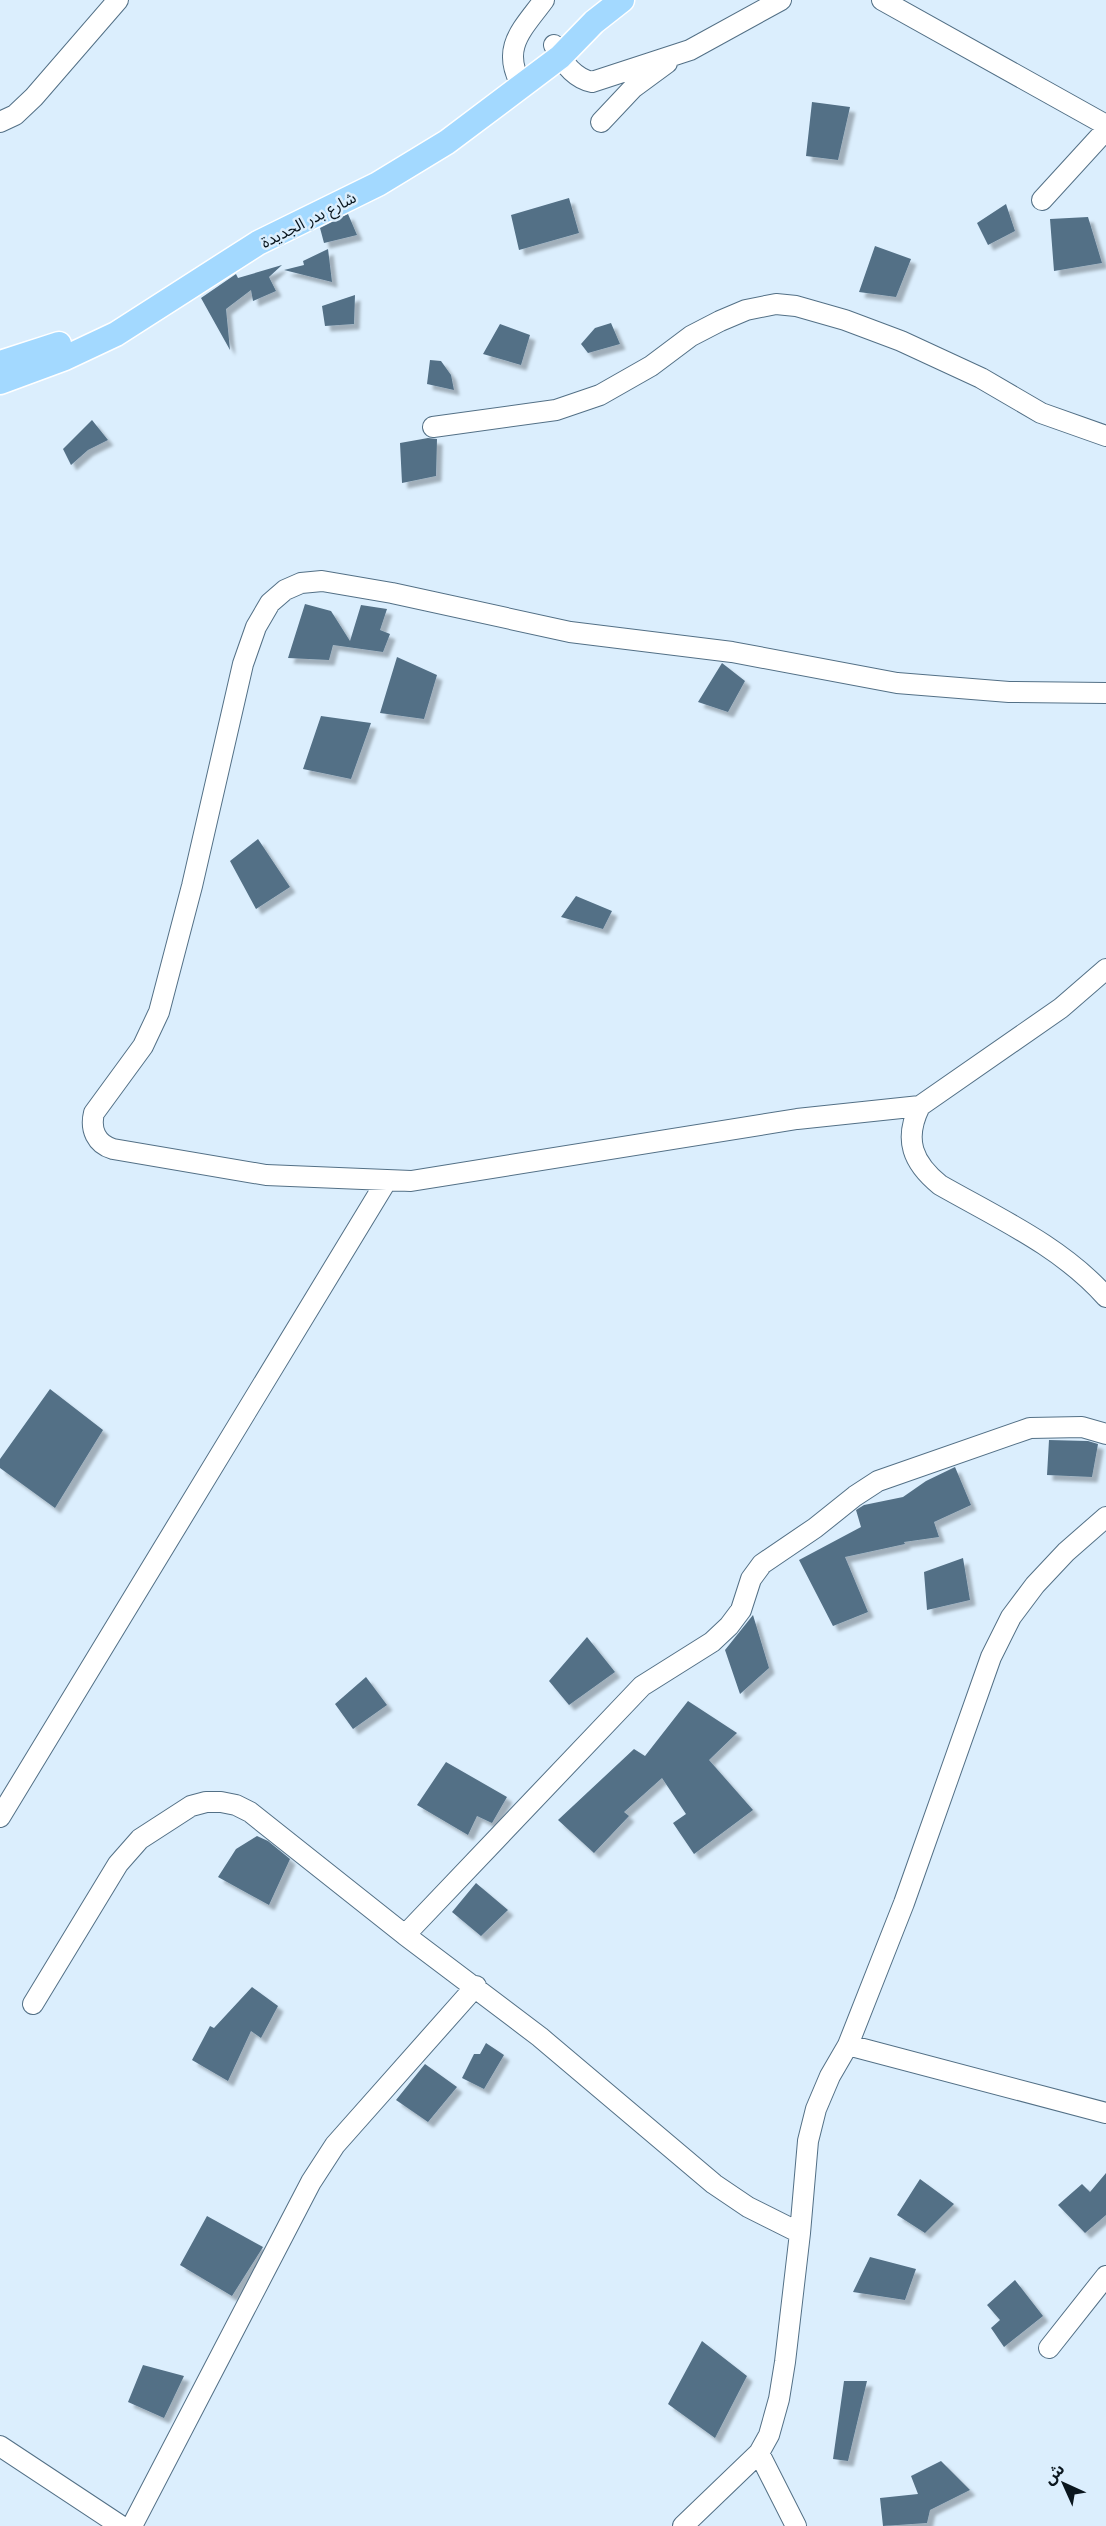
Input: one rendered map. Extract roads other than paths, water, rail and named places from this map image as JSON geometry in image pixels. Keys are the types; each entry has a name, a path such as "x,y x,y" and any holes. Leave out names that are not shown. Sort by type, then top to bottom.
{"main road":[{"name":"شارع بدر الجديدة","path":"0,382 64,358 116,334 258,243 378,184 447,142 519,81 622,0"},
{"name":"شارع بدر الجديدة","path":"0,363 76,338 170,285 276,219 382,169 519,81"}],"street":[{"path":"0,122 15,115 34,97 118,0"},
{"path":"519,81 512,63 513,49 519,32 544,0"},
{"path":"601,122 633,88 664,64 781,0"},
{"path":"882,0 1106,125"},
{"path":"557,51 575,75 582,80 592,82 690,50"},
{"path":"1042,200 1106,130"},
{"path":"433,427 556,410 600,394 651,366 691,336 720,321 746,310 776,304 796,306 845,320 901,340 981,378 1041,413 1106,436"},
{"path":"1106,693 1009,692 897,683 732,652 570,632 392,593 322,581 301,583 285,590 270,603 256,627 243,664 192,886 159,1012 143,1046 94,1113 92,1122 94,1134 100,1142 113,1149 266,1175 411,1181 797,1119 920,1106 1061,1008 1106,969"},
{"path":"920,1106 911,1130 912,1146 916,1160 928,1175 940,1185 1041,1242 1088,1276 1106,1297"},
{"path":"0,1817 387,1180"},
{"path":"405,1935 642,1686 712,1642 729,1626 741,1610 751,1580 762,1564 815,1528 855,1496 878,1481 1030,1428 1082,1427 1106,1434"},
{"path":"683,2526 759,2453 769,2435 779,2399 800,2233 808,2141 816,2109 830,2076 848,2045 904,1903 991,1657 1006,1627 1035,1585 1066,1552 1106,1517"},
{"path":"33,2004 128,1851 140,1839 191,1806 206,1802 229,1803 250,1812 405,1935 476,1986 714,2184 748,2207 800,2233"},
{"path":"132,2526 311,2182 335,2145 476,1986"},
{"path":"848,2045 1106,2113"},
{"path":"1049,2348 1106,2276"},
{"path":"0,2446 121,2526"},
{"path":"759,2453 796,2526"}]}
